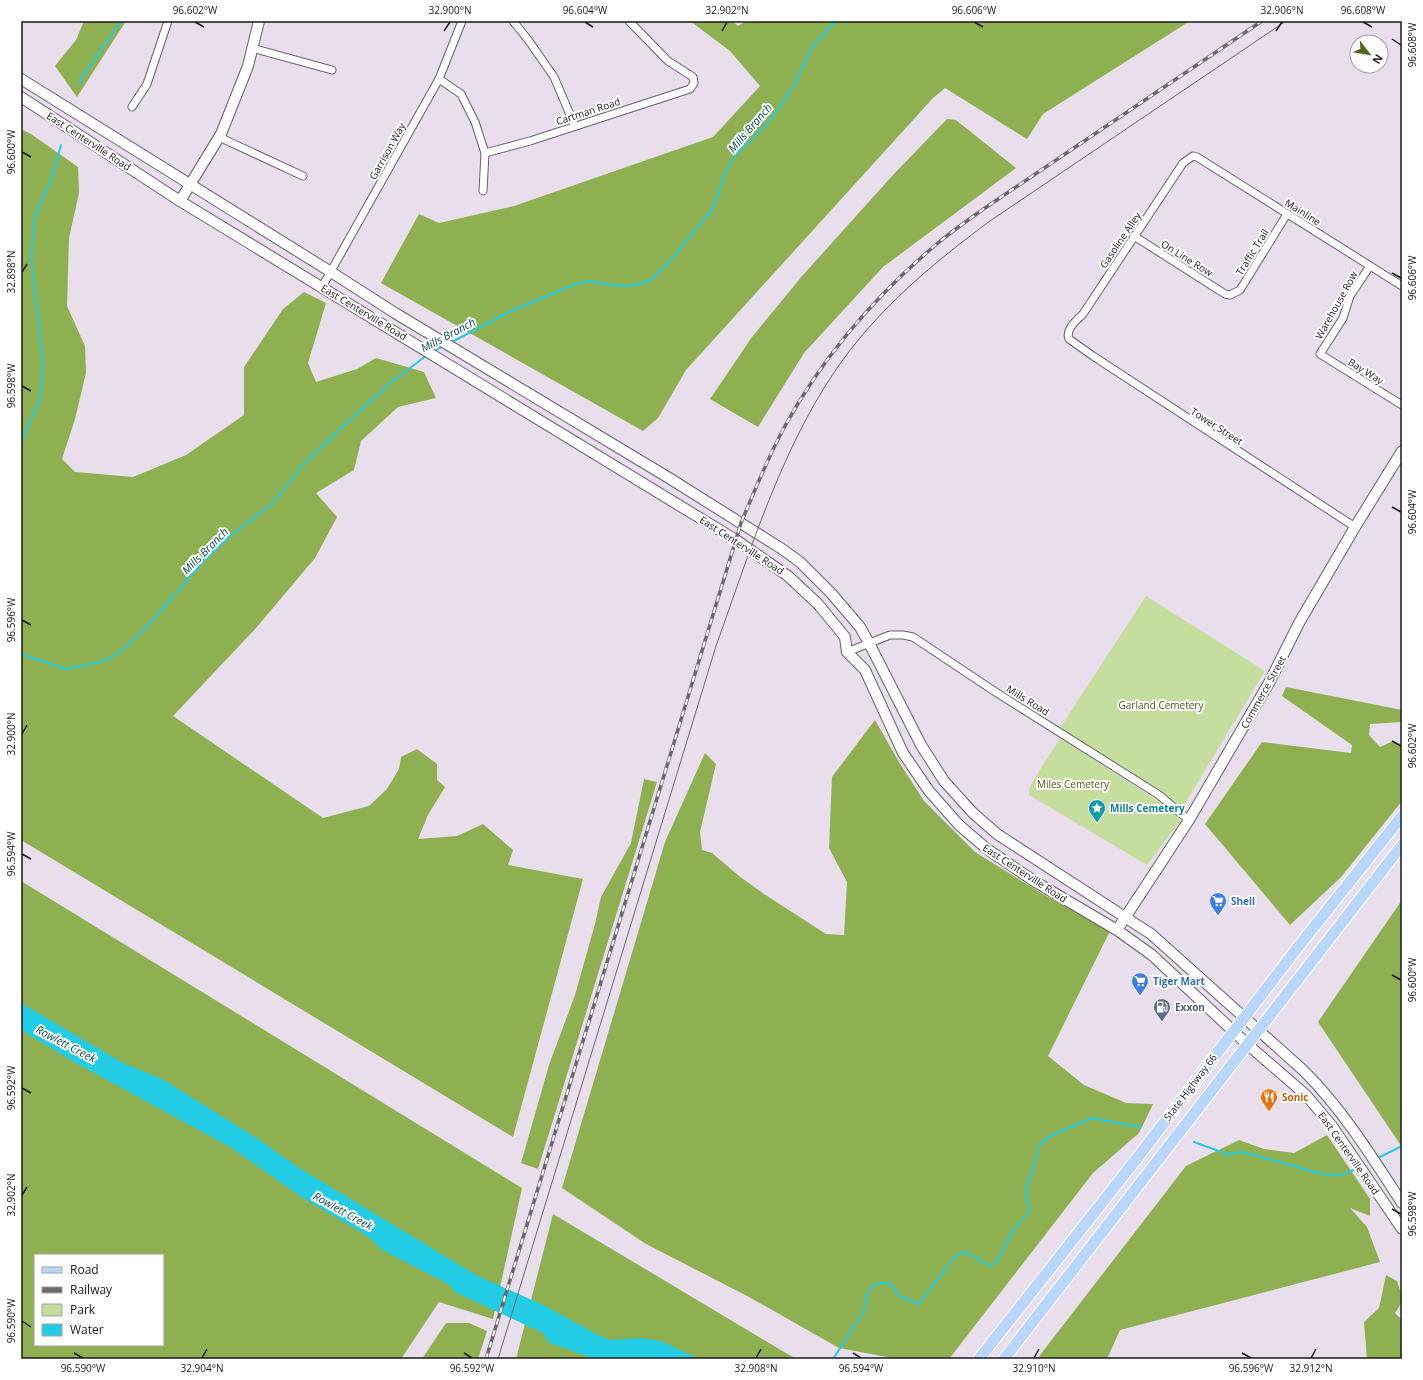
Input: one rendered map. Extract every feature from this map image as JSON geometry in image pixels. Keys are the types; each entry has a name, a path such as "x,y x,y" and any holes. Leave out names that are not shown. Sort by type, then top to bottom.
{"main road":[{"path":"180,201 219,137 248,66 259,21"},
{"name":"East Centerville Road","path":"21,79 395,313 669,478 782,549 800,562 831,592 860,627 870,643 921,745 944,781 973,813 998,834 1151,934 1308,1075 1344,1117 1402,1202"},
{"name":"East Centerville Road","path":"21,97 180,201 660,493 751,550 788,576 818,604 844,637 847,652 865,670 903,753 929,791 959,825 986,849 1034,881 1117,930 1152,955 1247,1044 1306,1095 1332,1126 1402,1229"},
{"path":"539,420 548,405"},
{"name":"Commerce Street","path":"1117,930 1190,820 1270,681 1299,623 1355,527 1402,451"},
{"path":"660,493 669,478"},
{"path":"805,592 814,575"},
{"name":"State Highway 66","path":"979,1359 1138,1157 1233,1031 1402,816"},
{"name":"State Highway 66","path":"1004,1359 1402,845"}],"street":[{"path":"132,107 147,84 168,21"},
{"name":"Garrison Way","path":"322,287 439,79 462,21"},
{"path":"513,21 554,77 575,126"},
{"name":"Cartman Road","path":"485,153 530,141 690,89 694,83 693,77 668,60 629,21"},
{"path":"252,48 332,70"},
{"path":"439,79 461,94 475,122 485,153 483,191"},
{"path":"219,137 303,176"},
{"name":"Mainline","path":"1193,156 1197,156 1402,286"},
{"name":"Gasoline Alley","path":"1069,339 1069,330 1083,314 1183,163 1193,156"},
{"name":"Traffic Trail","path":"1230,295 1240,290 1287,214"},
{"name":"On Line Row","path":"1134,236 1225,294 1230,295"},
{"name":"Warehouse Row","path":"1320,354 1343,318 1350,296 1370,266"},
{"name":"Tower Street","path":"1069,339 1355,527"},
{"name":"Bay Way","path":"1320,354 1402,405"},
{"name":"Mills Road","path":"847,652 890,635 903,634 913,637 998,694 1159,795 1190,820"}],"green space":[{"path":"84,21 126,21 77,97 55,66 76,40"},
{"path":"690,21 732,21 738,26 746,21 1190,21 1043,114 1027,139 945,88 933,98 686,370 658,418 643,431 381,283 419,214 439,223 514,206 713,137 760,86 730,51"},
{"path":"947,119 956,120 1016,168 883,267 804,353 758,427 710,399 752,337 803,275 893,175"},
{"path":"21,129 31,134 78,167 79,193 69,238 67,306 85,346 86,373 75,419 62,459 75,472 133,477 186,455 244,415 244,367 283,309 304,292 326,303 308,363 316,382 357,369 376,358 424,372 436,398 398,407 361,441 354,470 316,493 337,517 315,558 256,628 173,716 323,818 369,806 387,789 399,769 401,757 417,749 437,764 437,780 445,787 428,815 418,839 457,836 483,824 513,850 508,865 583,879 513,1137 21,840"},
{"name":"Garland Cemetery","path":"1146,596 1265,671 1183,807 1060,728"},
{"path":"1286,687 1402,710 1402,722 1370,724 1369,735 1380,747 1391,742 1402,744 1402,801 1341,877 1290,925 1205,824 1262,742 1351,753 1352,745 1282,696"},
{"path":"875,720 899,762 924,801 975,852 1041,893 1110,931 1048,1056 1084,1085 1126,1103 1153,1104 1139,1133 1093,1173 949,1359 890,1359 887,1357 839,1348 749,1297 646,1244 562,1188 665,842 705,753 716,764 700,832 702,850 712,853 739,876 764,894 826,934 844,935 847,882 829,848 832,777"},
{"name":"Miles Cemetery","path":"1060,738 1176,814 1180,821 1147,865 1029,795 1030,786"},
{"path":"644,779 657,782 538,1169 521,1163 549,1065 575,995 601,897 631,843"},
{"path":"21,881 522,1188 493,1319 439,1302 401,1359 21,1359"},
{"path":"1402,900 1402,1147 1318,1022"},
{"path":"1327,1135 1370,1199 1370,1216 1350,1208 1367,1227 1380,1262 1120,1330 1107,1359 1037,1359 1186,1166 1239,1140 1264,1149 1294,1153"},
{"path":"553,1214 796,1359 516,1359"},
{"path":"1386,1275 1397,1281 1402,1298 1395,1313 1402,1320 1402,1359 1367,1359 1364,1322 1379,1308"},
{"path":"446,1323 469,1323 487,1331 478,1359 422,1359"}],"water":[{"name":"Rowlett Creek","path":"21,1003 125,1064 162,1079 258,1139 296,1166 476,1275 543,1305 610,1340 641,1338 661,1341 702,1359 594,1359 548,1342 543,1333 455,1292 448,1284 384,1251 364,1234 303,1198 230,1147 74,1062 21,1030"}],"waterway":[{"path":"80,84 82,77 121,21"},
{"name":"Mills Branch","path":"450,343 509,312 573,285 589,281 610,285 633,286 651,280 671,260 711,211 719,193 725,172 737,153 767,124 794,86 811,48 831,26 838,21"},
{"path":"21,443 40,398 43,364 31,256 35,215 50,183 61,145"},
{"name":"Mills Branch","path":"433,352 443,346"},
{"name":"Mills Branch","path":"21,654 67,669 105,661 124,649 151,622 201,564 230,536 272,504 302,466 345,424 393,381 427,355"},
{"path":"833,1359 864,1311 868,1292 872,1286 882,1283 889,1283 901,1297 919,1304 956,1255 966,1252 990,1266 997,1261 1013,1231 1029,1211 1026,1191 1040,1145 1048,1137 1092,1118 1141,1127"},
{"path":"1194,1142 1227,1154 1243,1152 1322,1174 1341,1175 1356,1169"},
{"path":"1376,1159 1402,1146"}],"tram line":[{"path":"498,1359 716,646 776,483 794,443 815,404 838,367 864,333 893,302 940,260 990,221 1286,21"}],"railway":[{"path":"486,1359 741,523 767,462 800,400 834,350 853,327 894,283 938,243 982,210 1262,21"}],"place":[{"name":"Mills Cemetery","path":"1097,823"},
{"name":"Shell","path":"1218,916"},
{"name":"Tiger Mart","path":"1140,996"},
{"name":"Exxon","path":"1162,1022"},
{"name":"Sonic","path":"1269,1112"}]}
